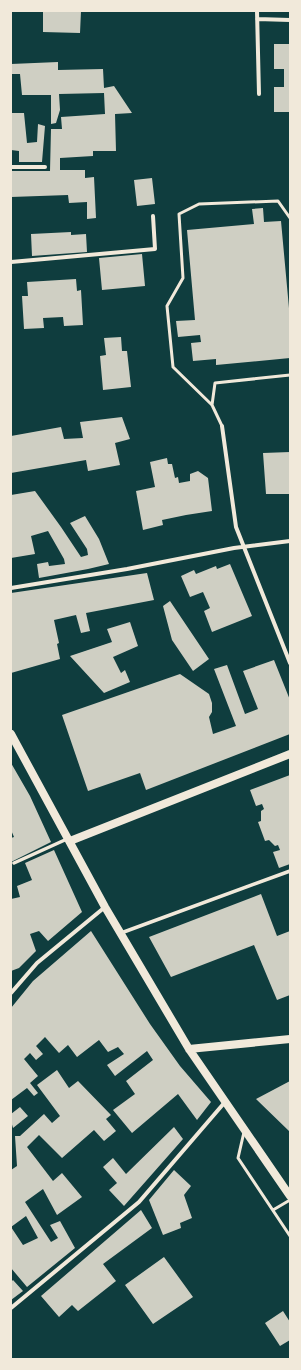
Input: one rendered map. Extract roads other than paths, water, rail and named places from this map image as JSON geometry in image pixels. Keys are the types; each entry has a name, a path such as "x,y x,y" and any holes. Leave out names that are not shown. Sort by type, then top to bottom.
{"main road":[{"path":"12,738 105,907 189,1049 290,1196"},
{"path":"69,840 290,754"},
{"path":"189,1049 290,1039"}],"street":[{"path":"257,11 259,94"},
{"path":"257,19 290,20"},
{"path":"11,167 46,167"},
{"path":"11,262 155,250 153,216"},
{"path":"222,426 236,527 290,663"},
{"path":"11,588 127,569 215,551 290,542"},
{"path":"14,863 69,840"},
{"path":"121,934 290,871"},
{"path":"11,994 37,963 105,907"},
{"path":"11,1308 139,1202 225,1102"}],"lane":[{"path":"222,426 212,406 173,367 167,306 183,278 179,214 199,204 278,201 290,218"},
{"path":"212,406 215,382 290,375"},
{"path":"244,1130 238,1158 290,1236"},
{"path":"273,1210 290,1200"}]}
